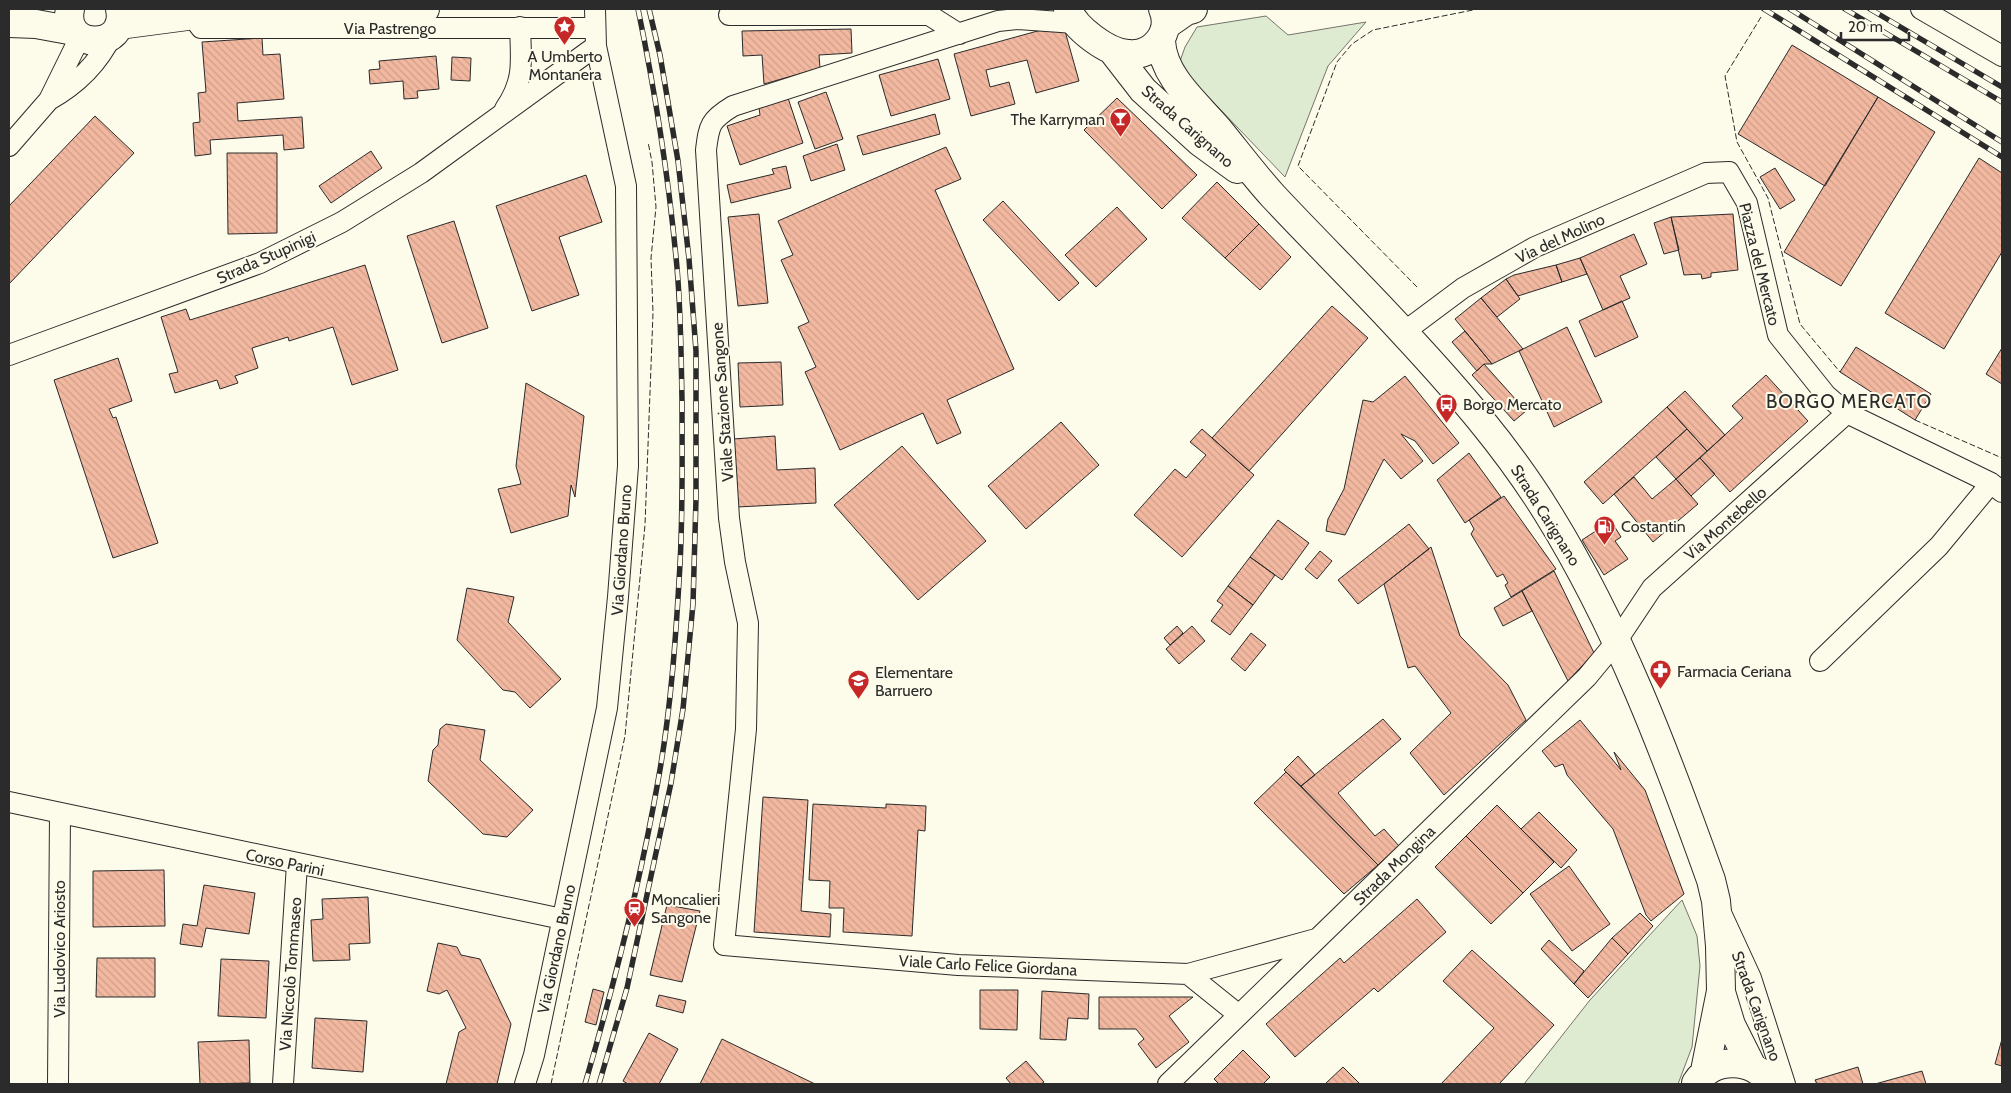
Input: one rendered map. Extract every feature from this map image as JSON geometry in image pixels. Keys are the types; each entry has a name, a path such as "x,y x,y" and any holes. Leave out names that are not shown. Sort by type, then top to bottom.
{"main road":[{"name":"Via Pastrengo","path":"75,26 93,41 100,41 117,23 191,12 425,9"},
{"path":"1068,13 1112,50 1135,54 1153,47 1163,25 1186,11 1193,9"},
{"path":"9,23 75,26"},
{"name":"Strada Carignano","path":"1163,25 1162,55 1181,87 1272,194 1404,332 1476,414 1517,467 1576,561 1616,642 1644,706 1709,873 1716,901 1721,991 1700,1078"},
{"name":"Strada Carignano","path":"1112,50 1143,90 1200,142 1272,194"},
{"name":"Strada Carignano","path":"1721,991 1731,1024 1761,1076"},
{"path":"1700,1078 1713,1067 1732,1062 1761,1076"}],"street":[{"path":"1921,9 2002,56"},
{"name":"Via Pastrengo","path":"191,12 201,28 595,27"},
{"name":"Viale Stazione Sangone","path":"724,945 746,729 748,623 735,562 729,518 706,150 709,129 713,121 733,106 998,21 1068,13"},
{"path":"730,15 929,15 959,34"},
{"path":"9,146 49,100 72,87 104,53 117,23"},
{"path":"49,100 75,26"},
{"name":"Strada Stupinigi","path":"9,355 260,263 342,222 421,173 501,116 595,27"},
{"name":"Via Giordano Bruno","path":"525,1084 534,1054 607,708 628,466 626,186 595,27"},
{"name":"Strada Stupinigi","path":"501,116 515,95 520,78 520,28"},
{"name":"Via del Molino","path":"1404,332 1463,288 1535,247 1706,173 1729,172"},
{"name":"Piazza del Mercato","path":"1729,172 1747,203 1778,335 1826,396 1847,413 1998,486"},
{"name":"Via Montebello","path":"1616,642 1652,588 1847,413"},
{"path":"1820,661 1998,486"},
{"name":"Strada Mongina","path":"1168,1084 1581,683 1616,642"},
{"name":"Corso Parini","path":"9,802 562,919"},
{"name":"Via Ludovico Ariosto","path":"58,1084 60,813"},
{"name":"Via Niccolò Tommaseo","path":"283,1084 296,864"},
{"name":"Strada Carignano","path":"1716,901 1751,978 1785,1084"},
{"name":"Viale Carlo Felice Giordana","path":"724,945 958,965 1188,974 1319,938"},
{"path":"1188,974 1239,1015"}],"green space":[{"path":"1266,16 1288,35 1366,22 1328,66 1285,177 1179,64 1185,47 1197,27"},
{"path":"1682,900 1697,936 1700,966 1692,1047 1678,1084 1524,1084 1590,1000"}],"building":[{"path":"1063,24 1079,81 1036,93 1027,60 986,70 990,87 1009,82 1015,104 971,116 954,54"},
{"path":"851,29 852,53 819,55 820,68 764,84 762,55 743,56 742,31"},
{"path":"262,38 263,55 280,54 284,99 237,103 238,121 302,117 304,148 284,150 283,135 210,140 211,154 195,156 193,123 200,122 198,93 206,92 202,42"},
{"path":"1792,45 1878,97 1825,186 1738,134"},
{"path":"436,56 439,89 417,91 418,98 404,99 403,81 370,84 369,70 380,69 379,61"},
{"path":"452,57 471,58 470,81 451,80"},
{"path":"938,59 950,99 891,116 879,75"},
{"path":"826,92 843,139 815,149 798,102"},
{"path":"1878,97 1935,132 1841,286 1784,252"},
{"path":"788,98 803,143 740,165 727,126 760,115 759,108"},
{"path":"1117,98 1197,175 1162,209 1084,130"},
{"path":"935,114 940,134 863,155 857,136"},
{"path":"95,116 134,153 9,284 9,206"},
{"path":"837,144 845,170 811,181 803,156"},
{"path":"946,147 961,179 935,190 1014,369 947,400 961,433 937,444 923,413 840,450 805,372 816,367 798,327 809,322 781,260 793,255 778,221"},
{"path":"371,151 382,168 331,203 319,186"},
{"path":"227,153 277,153 277,233 228,234"},
{"path":"1979,158 2002,173 2002,252 1944,349 1885,313"},
{"path":"786,166 791,188 731,203 727,185 774,174 772,169"},
{"path":"1775,168 1795,200 1780,209 1760,177"},
{"path":"586,175 602,222 559,237 579,295 532,311 496,206"},
{"path":"1217,182 1259,224 1225,258 1182,218"},
{"path":"1003,201 1079,283 1059,301 983,220"},
{"path":"1117,207 1147,239 1096,287 1065,255"},
{"path":"759,214 768,303 738,306 728,217"},
{"path":"1733,214 1738,270 1711,273 1711,277 1702,279 1701,274 1684,275 1671,217"},
{"path":"1671,217 1679,250 1664,254 1654,223"},
{"path":"454,221 488,328 442,343 407,236"},
{"path":"1259,224 1291,257 1260,290 1225,258"},
{"path":"1634,234 1647,264 1620,276 1630,298 1603,310 1580,258"},
{"path":"1580,258 1587,274 1562,282 1556,265"},
{"path":"365,265 398,370 352,385 333,327 289,341 288,337 252,348 258,368 235,376 238,383 220,389 217,380 175,393 169,374 178,372 161,317 186,309 190,320"},
{"path":"1556,265 1562,282 1518,296 1506,279 1514,275"},
{"path":"1506,279 1520,299 1497,317 1481,298"},
{"path":"1481,298 1523,349 1492,364 1455,319"},
{"path":"1622,301 1638,337 1595,357 1579,321"},
{"path":"1332,306 1368,338 1249,471 1212,438"},
{"path":"1567,327 1602,402 1554,427 1519,351"},
{"path":"1465,331 1492,364 1484,364 1477,371 1452,342"},
{"path":"1856,347 1931,394 1915,420 1840,372"},
{"path":"2002,348 2002,384 1986,374"},
{"path":"118,358 132,401 109,409 113,418 116,417 158,543 113,558 54,380"},
{"path":"781,362 783,405 740,407 738,363"},
{"path":"1484,364 1526,411 1514,421 1472,375"},
{"path":"1766,375 1808,421 1730,492 1700,458 1743,418 1732,406"},
{"path":"1405,376 1459,443 1433,464 1415,441 1401,434 1423,461 1401,479 1384,459 1345,535 1326,531 1328,519 1344,489 1363,400 1373,402"},
{"path":"526,383 584,416 575,497 571,485 568,516 511,533 498,489 521,484 516,466"},
{"path":"1685,391 1725,435 1707,451 1667,407"},
{"path":"1667,407 1687,429 1603,504 1584,482"},
{"path":"1061,422 1099,465 1026,529 988,486"},
{"path":"1202,429 1254,475 1182,557 1134,515 1175,469 1186,478 1206,455 1190,442"},
{"path":"1687,429 1707,451 1676,479 1656,457"},
{"path":"775,436 777,470 815,468 816,503 737,507 733,439"},
{"path":"902,446 986,541 918,600 834,505"},
{"path":"1469,453 1501,497 1465,523 1437,480"},
{"path":"1700,458 1715,474 1691,496 1676,479"},
{"path":"1634,477 1652,499 1676,479 1698,504 1653,542 1614,494"},
{"path":"1504,496 1556,569 1511,597 1505,585 1508,583 1503,574 1497,577 1471,534 1474,529 1469,520"},
{"path":"1278,520 1309,543 1282,580 1250,557"},
{"path":"1611,521 1621,537 1615,541 1628,559 1604,575 1582,540"},
{"path":"1409,524 1429,549 1358,604 1338,580"},
{"path":"1431,547 1460,636 1508,685 1526,720 1444,795 1410,753 1451,713 1415,666 1408,668 1384,584"},
{"path":"1320,551 1332,561 1317,579 1305,569"},
{"path":"1250,557 1275,575 1253,605 1228,586"},
{"path":"1554,571 1594,653 1568,681 1522,591"},
{"path":"1228,586 1253,605 1230,635 1211,621 1223,605 1217,601"},
{"path":"467,588 514,597 508,622 561,679 530,708 515,692 503,690 457,640"},
{"path":"1522,591 1532,611 1503,626 1494,608"},
{"path":"1177,626 1183,633 1170,645 1164,638"},
{"path":"1192,626 1205,641 1179,664 1166,649"},
{"path":"1251,633 1266,645 1245,671 1231,659"},
{"path":"1383,719 1401,739 1338,793 1375,836 1384,829 1399,846 1378,865 1301,786"},
{"path":"1580,720 1621,770 1614,752 1645,790 1684,894 1651,921 1646,915 1613,829 1567,775 1563,764 1555,767 1542,751"},
{"path":"446,724 485,730 480,760 533,810 507,837 483,834 428,781 433,750 438,745 440,729"},
{"path":"1298,756 1315,775 1301,786 1284,770"},
{"path":"1286,772 1378,865 1344,894 1254,803"},
{"path":"763,797 808,800 801,911 831,914 830,937 754,932"},
{"path":"813,804 886,808 886,804 926,806 925,831 918,830 912,936 843,932 844,908 829,908 830,881 809,880"},
{"path":"1497,805 1554,862 1523,893 1466,836"},
{"path":"1539,812 1577,850 1561,868 1521,829"},
{"path":"1466,836 1523,893 1491,924 1435,867"},
{"path":"1569,866 1610,924 1572,951 1530,894"},
{"path":"164,870 165,926 93,927 93,871"},
{"path":"204,885 255,893 249,934 206,928 202,947 180,944 183,924 197,926"},
{"path":"368,897 370,943 349,944 350,960 313,961 311,920 323,919 322,899"},
{"path":"1417,899 1446,932 1378,992 1374,988 1295,1057 1266,1024 1340,958 1344,963"},
{"path":"667,905 700,911 682,982 650,975"},
{"path":"1640,913 1653,926 1628,954 1612,938"},
{"path":"1612,938 1628,954 1588,998 1574,984"},
{"path":"1549,940 1584,971 1574,984 1541,949"},
{"path":"438,943 457,947 461,955 480,959 511,1024 497,1084 446,1084 459,1032 466,1028 447,990 439,994 427,991"},
{"path":"1472,950 1554,1025 1499,1084 1441,1084 1494,1028 1443,981"},
{"path":"97,958 155,958 155,997 96,997"},
{"path":"221,959 269,961 266,1018 218,1016"},
{"path":"593,989 604,992 596,1025 585,1022"},
{"path":"980,990 1018,990 1017,1030 980,1029"},
{"path":"1042,991 1089,994 1088,1019 1068,1018 1066,1040 1040,1039"},
{"path":"659,995 686,1001 683,1013 656,1006"},
{"path":"1099,997 1193,997 1169,1016 1189,1042 1156,1068 1138,1044 1144,1039 1136,1029 1099,1029"},
{"path":"315,1018 367,1021 363,1072 312,1068"},
{"path":"649,1033 678,1049 659,1084 628,1084 623,1081"},
{"path":"722,1039 815,1084 700,1084"},
{"path":"2002,1039 2002,1066 1995,1064"},
{"path":"249,1040 250,1083 200,1084 198,1042"},
{"path":"1243,1050 1270,1077 1263,1084 1219,1084 1214,1079"},
{"path":"1026,1061 1044,1082 1041,1084 1011,1084 1006,1078"},
{"path":"1343,1067 1360,1084 1325,1084"},
{"path":"1858,1067 1863,1084 1817,1084 1815,1080"},
{"path":"1922,1071 1926,1084 1875,1084"}],"railway":[{"path":"585,1084 626,934 663,754 675,646 680,564 682,400 678,275 660,133 638,9"},
{"path":"599,1084 627,988 671,783 683,709 693,604 696,499 696,351 689,259 678,161 660,55 649,9"},
{"path":"1764,9 2002,157"},
{"path":"1790,9 2002,142"},
{"path":"1845,9 2002,102"},
{"path":"1870,9 2002,87"}],"fence":[{"path":"1417,287 1298,166 1337,62 1352,44 1373,30 1478,9"},
{"path":"1761,17 1725,76 1737,142 1768,198 1800,324 1840,372"},
{"path":"551,1084 625,736 645,525 653,313 651,258 656,207 652,162 648,142"},
{"path":"1915,420 2002,458"}],"place":[{"name":"A Umberto Montanera","path":"565,46"},
{"name":"The Karryman","path":"1121,138"},
{"name":"Borgo Mercato","path":"1447,423"},
{"name":"Costantin","path":"1605,545"},
{"name":"Farmacia Ceriana","path":"1661,690"},
{"name":"Elementare Barruero","path":"859,700"},
{"name":"Moncalieri Sangone","path":"635,927"}],"district":[{"name":"BORGO MERCATO","path":"1849,401"}]}
